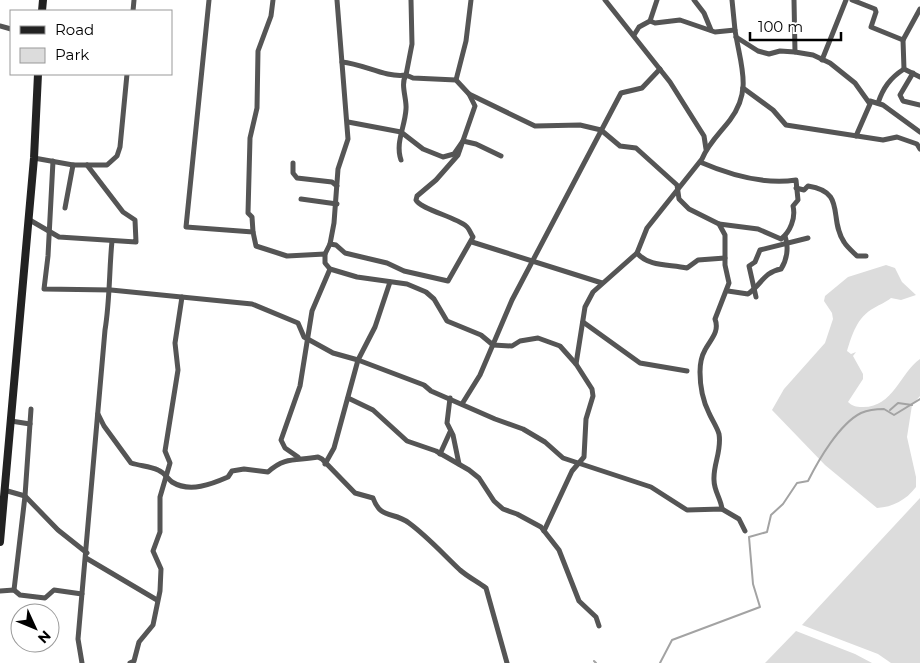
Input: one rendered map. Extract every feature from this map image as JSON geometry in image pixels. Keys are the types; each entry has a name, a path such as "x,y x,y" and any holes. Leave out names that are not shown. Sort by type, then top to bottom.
{"street":[{"path":"209,0 186,227 254,232"},
{"path":"273,0 271,16 258,51 257,108 250,138 248,213 252,218 256,246 287,256 325,254"},
{"path":"337,0 348,139 338,169 337,204 330,244 325,254 325,263 330,269 357,277 407,284 426,292 434,299 447,321 481,335 493,345 512,346 520,341 538,338 560,346 576,364 592,390 593,396 584,432 584,457 580,464 572,471 544,530"},
{"path":"401,160 398,144 406,109 404,82 412,44 411,0"},
{"path":"456,80 466,42 471,0"},
{"path":"605,0 660,69 704,136 706,149"},
{"path":"634,35 635,31 650,21 656,0"},
{"path":"694,0 704,13 711,30"},
{"path":"576,364 585,307 594,292 637,253 647,228 700,162 706,149 740,106 743,88 743,67 736,37 732,0"},
{"path":"794,0 795,52"},
{"path":"822,60 846,0"},
{"path":"852,0 875,10 871,28 903,40"},
{"path":"904,69 903,40 920,9"},
{"path":"650,21 655,23 680,20 715,32 735,30"},
{"path":"736,37 758,51 769,54 780,51 795,52 813,55 830,63 855,83 870,101 878,103 920,134 918,146 897,137 883,140 786,125 773,110 743,88"},
{"path":"330,244 336,245 345,253 387,263 404,271 448,281 472,242 473,237 466,226 429,207 421,206 416,200 417,196 436,180 458,155 475,106 469,94 456,80 413,78 406,74 396,76 355,63 342,62"},
{"path":"462,404 480,376 532,261 621,93 642,88 660,69"},
{"path":"904,69 920,77"},
{"path":"878,103 883,89 894,76 904,69"},
{"path":"913,74 900,95 903,101 920,105"},
{"path":"0,542 34,158 38,75"},
{"path":"34,158 73,165 107,165 117,156 120,148 127,75"},
{"path":"469,94 535,126 580,125 601,130 620,146 636,148 677,185 679,199 689,208 719,224 758,228 777,239 785,236 794,216 793,206 798,200 796,180 765,182 725,172 700,162"},
{"path":"856,136 870,101"},
{"path":"348,122 401,132 423,149 443,157 454,154 463,141"},
{"path":"463,141 476,144 501,156"},
{"path":"53,162 44,289 111,290 252,304 298,323 301,327 301,333 309,340 333,353 358,360 424,385 462,404 523,428 545,442 563,458 651,487 687,510 722,509 739,519 744,531"},
{"path":"293,163 293,173 298,178 332,182 337,186"},
{"path":"65,208 73,165"},
{"path":"28,219 59,237 70,240 136,242 135,220 123,212 87,165"},
{"path":"796,188 804,190 808,186 815,187 830,194 834,202 834,210 843,241 858,256 866,256"},
{"path":"301,199 337,204"},
{"path":"719,224 725,235 728,291 715,319 717,324 714,338 705,349 700,370 704,400 719,433 720,451 714,477 715,488 721,501 722,509"},
{"path":"728,291 748,294 763,277 771,271 781,269 785,264 788,244 785,236"},
{"path":"756,297 749,266 755,262 760,250 808,238"},
{"path":"82,663 78,640 111,290 112,241"},
{"path":"472,242 602,283"},
{"path":"637,253 655,264 687,268 698,260 725,258"},
{"path":"300,458 285,448 281,440 300,386 309,340 312,311 330,269"},
{"path":"325,464 334,448 358,360 376,327 390,282"},
{"path":"130,663 134,661 139,642 153,625 160,591 161,569 153,551 160,532 160,497 170,462 165,451 178,370 175,342 182,297"},
{"path":"583,322 640,363 687,371"},
{"path":"348,398 373,410 407,441 459,464 479,478 494,501 503,509 517,514 544,530 560,550 579,601 596,617 599,626"},
{"path":"450,398 446,417 459,464"},
{"path":"14,590 25,496 32,409"},
{"path":"98,414 104,426 131,463 156,469 167,474 172,482 178,484 204,487 212,482 228,478 232,471 244,469 268,472 277,463 300,458 318,457 322,459 355,493 373,498 376,507 383,514 408,522 429,538 461,571 486,588 507,663"},
{"path":"10,421 30,424"},
{"path":"440,454 450,432"},
{"path":"4,490 25,496 86,556 157,600"},
{"path":"0,592 14,590 20,595 46,598 54,590 82,594"}],"green space":[{"path":"886,265 895,268 902,282 916,295 901,300 891,298 868,312 859,321 847,351 851,354 856,352 853,356 863,374 863,379 848,402 854,406 862,407 873,406 881,402 889,396 913,365 920,359 920,396 912,405 907,437 916,477 916,487 899,502 877,508 825,465 772,410 784,389 825,343 833,319 832,313 824,301 825,296 848,277"},
{"path":"920,498 920,663 891,663 878,654 802,625"},
{"path":"796,631 855,654 872,663 765,663"}],"waterway":[{"path":"660,663 672,640 760,607 753,584 749,537 767,532 771,515 783,504 797,483 808,481 823,454 845,425 861,413 872,410 884,409 894,415 920,399"},
{"path":"890,410 898,403 912,405"}]}
